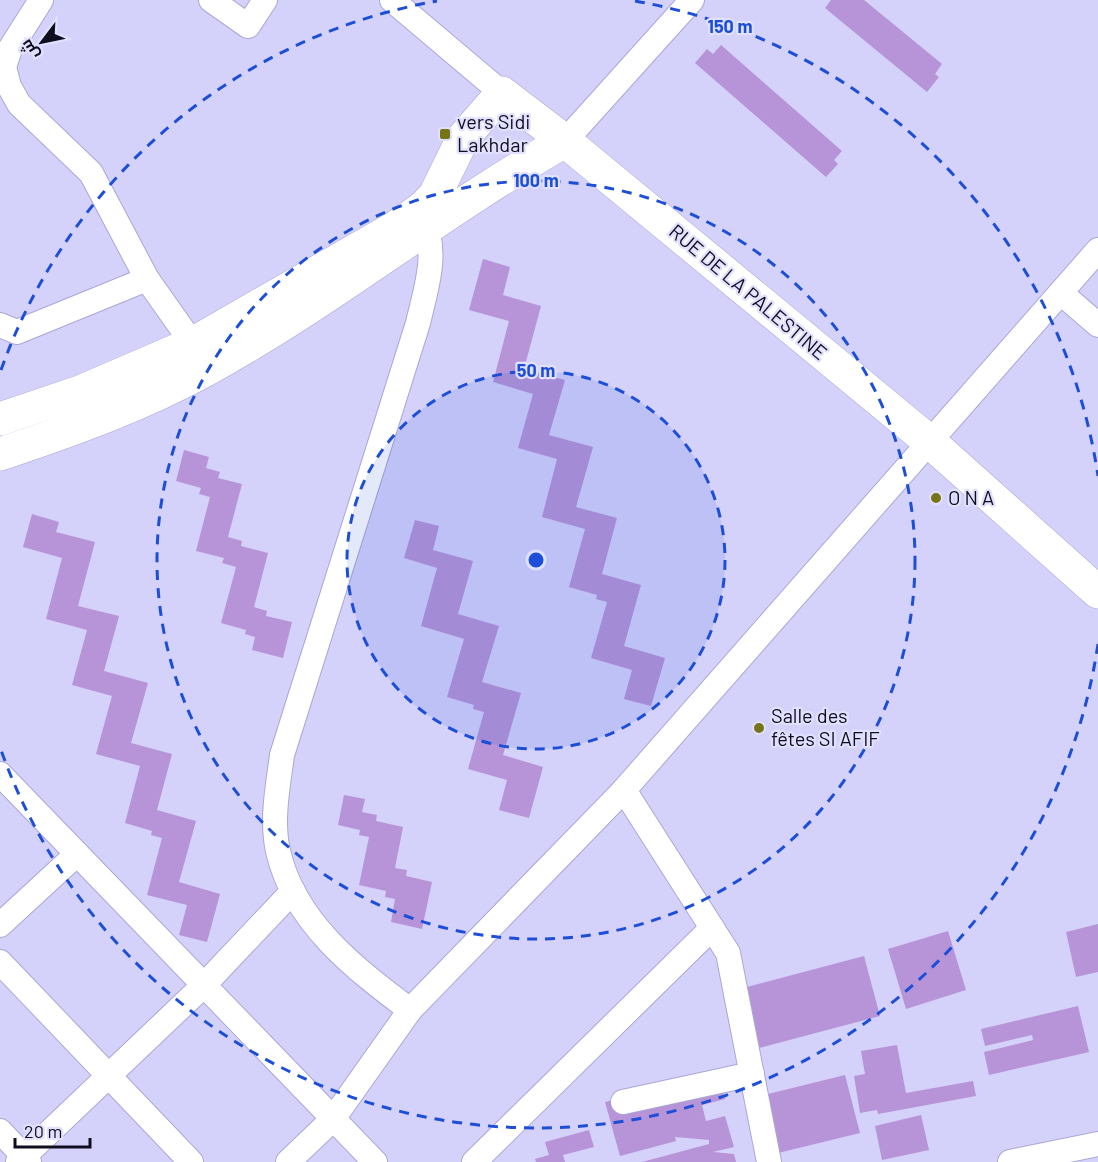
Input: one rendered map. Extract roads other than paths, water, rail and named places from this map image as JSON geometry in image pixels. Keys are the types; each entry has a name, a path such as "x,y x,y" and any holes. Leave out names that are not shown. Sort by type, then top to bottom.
{"main road":[{"name":"RUE DE LA PALESTINE","path":"502,93 565,141 930,442 1098,592"},
{"path":"423,220 443,182 453,154 463,138 502,93"},
{"path":"0,454 87,425 142,402 263,306 565,141"},
{"path":"0,419 202,355"}],"street":[{"path":"41,0 10,49 4,67 9,86 19,104 55,136 91,173 147,279 202,355"},
{"path":"211,0 248,26 265,0"},
{"name":"RUE DE LA PALESTINE","path":"392,0 502,93"},
{"path":"565,141 692,0"},
{"path":"410,1010 363,975 318,930 293,891 278,850 276,803 282,755 418,323 431,267 423,220"},
{"path":"288,1162 333,1119 410,1010 624,790 1098,250"},
{"path":"0,325 16,332 147,279"},
{"path":"1061,293 1098,325"},
{"path":"0,774 375,1162"},
{"path":"624,790 728,953 769,1162"},
{"path":"0,925 76,854"},
{"path":"0,1131 24,1160 204,985 293,891"},
{"path":"474,1162 712,928"},
{"path":"0,963 191,1162"},
{"path":"623,1102 752,1074"},
{"path":"1010,1162 1098,1144"}],"place":[{"name":"vers Sidi Lakhdar","path":"445,134"},
{"name":"O N A","path":"936,498"},
{"name":"Salle des fêtes SI AFIF","path":"759,728"}]}
